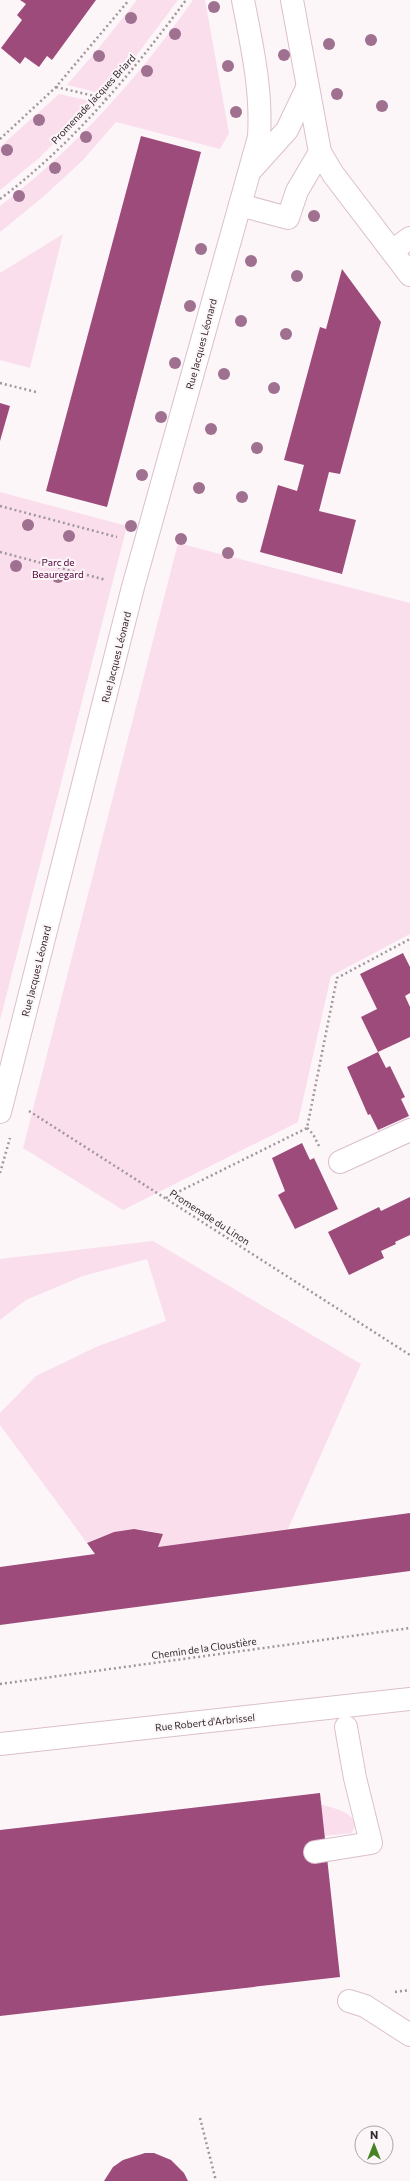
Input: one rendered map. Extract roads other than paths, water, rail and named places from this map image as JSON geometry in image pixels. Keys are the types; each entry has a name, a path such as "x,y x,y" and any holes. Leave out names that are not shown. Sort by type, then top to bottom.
{"street":[{"name":"Rue Jacques Léonard","path":"2,1104 134,587 259,137 261,110 259,85 243,0"},
{"path":"292,0 320,152 333,174 410,275"},
{"name":"Rue Jacques Léonard","path":"250,171 287,130 307,88"},
{"path":"240,205 288,218 297,191 320,152"},
{"path":"392,251 410,238"},
{"path":"340,1162 410,1130"},
{"name":"Rue Robert d'Arbrissel","path":"0,1744 410,1699"},
{"path":"315,1852 371,1843 355,1778 346,1726"},
{"path":"349,2001 365,2006 410,2034"}],"park label":[{"name":"Parc de Beauregard","path":"58,568"}]}
